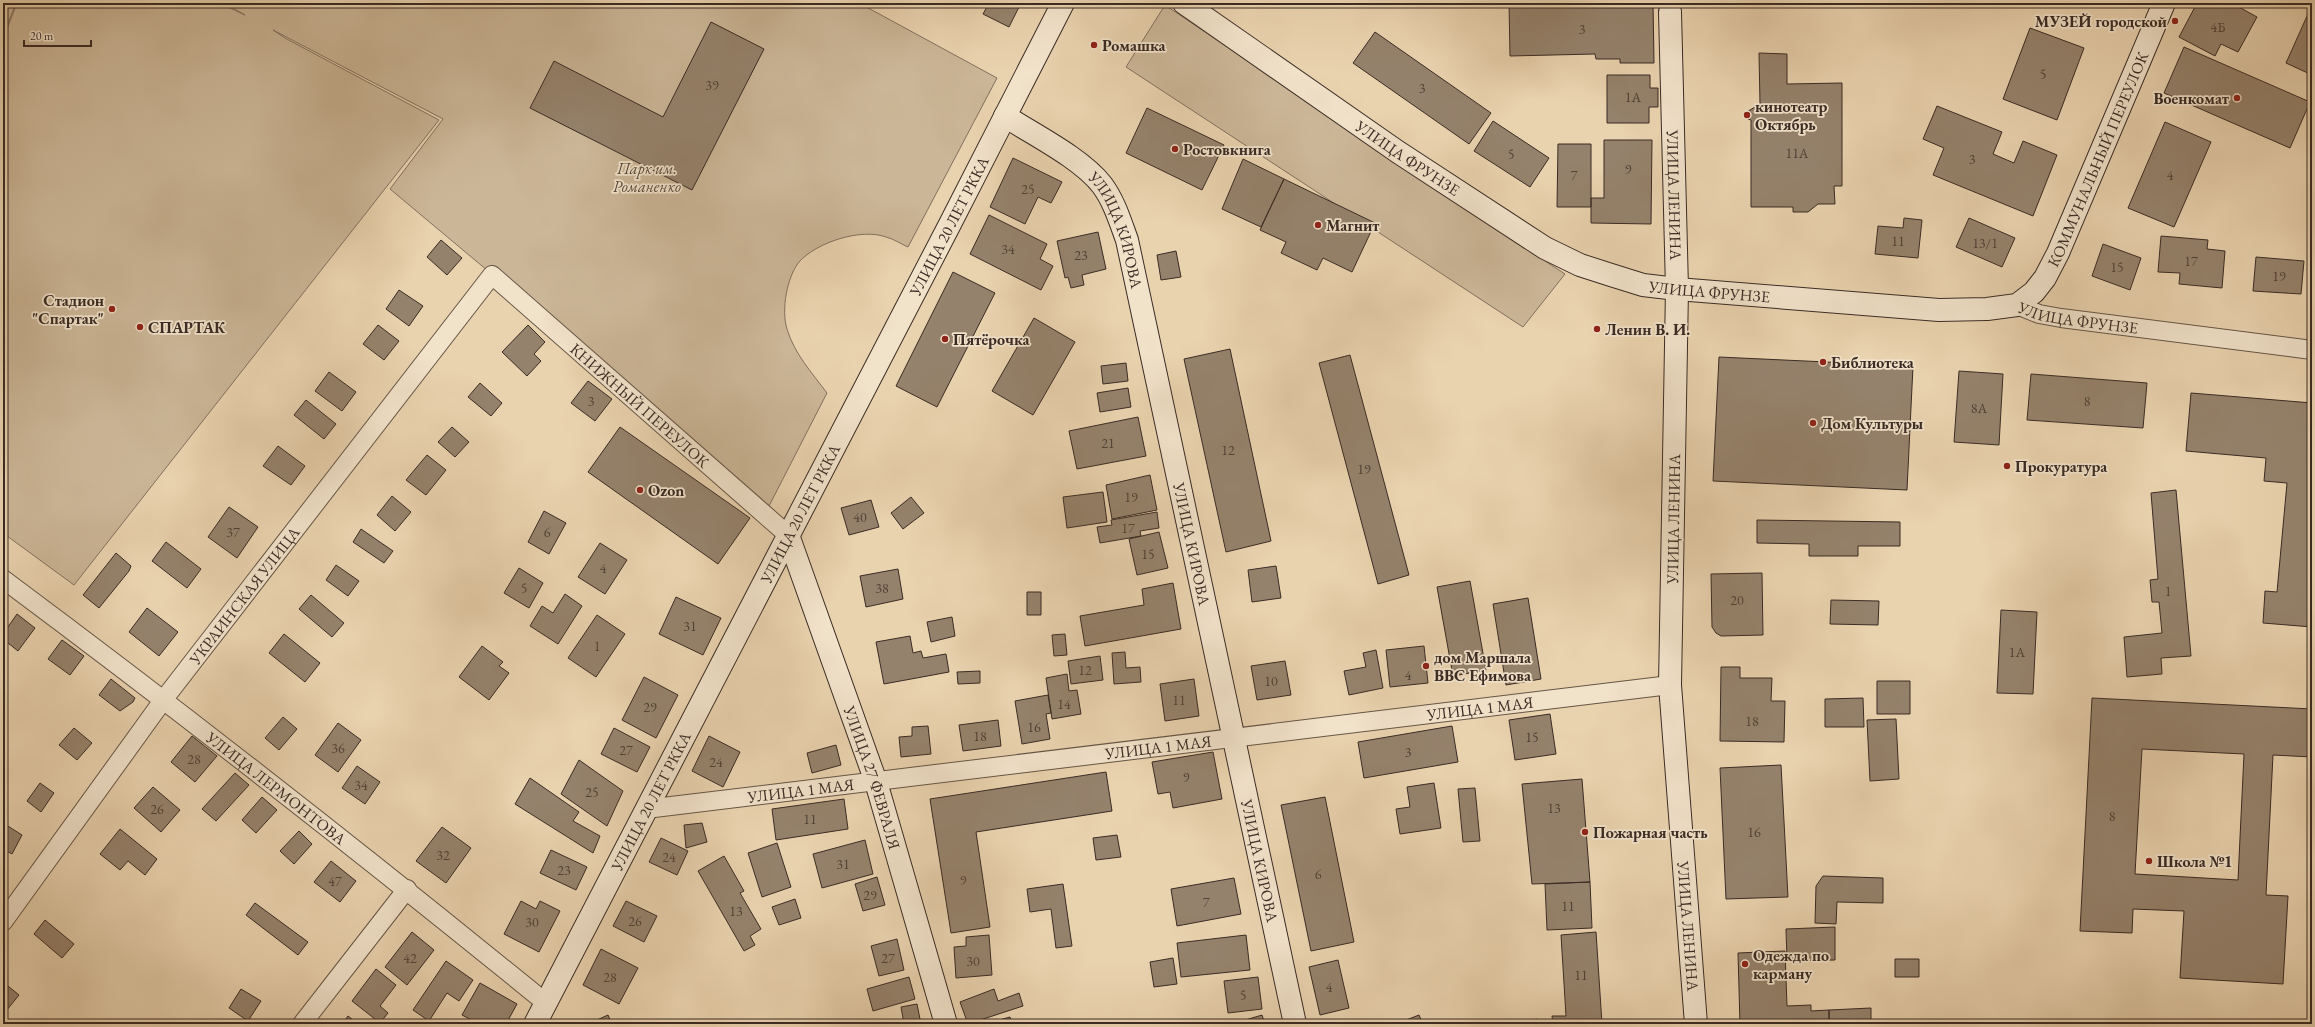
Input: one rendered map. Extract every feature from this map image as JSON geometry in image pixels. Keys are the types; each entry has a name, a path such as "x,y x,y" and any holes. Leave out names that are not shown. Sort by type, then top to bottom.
{"street":[{"name":"УЛИЦА 20 ЛЕТ РККА","path":"535,1023 1063,3"},
{"name":"УЛИЦА ФРУНЗЕ","path":"1184,3 1398,152 1546,248 1580,265 1643,285 1939,310 1987,309 2017,305 2039,314 2061,318 2312,350"},
{"name":"КОММУНАЛЬНЫЙ ПЕРЕУЛОК","path":"2017,305 2034,292 2045,278 2058,253 2164,3"},
{"name":"УЛИЦА ЛЕНИНА","path":"1670,12 1677,289 1670,685 1696,1024"},
{"name":"УЛИЦА КИРОВА","path":"1005,116 1086,168 1102,185 1116,208 1127,240 1235,737 1295,1024"},
{"name":"КНИЖНЫЙ ПЕРЕУЛОК","path":"492,275 788,535"},
{"name":"УКРАИНСКАЯ УЛИЦА","path":"3,922 164,699 492,275"},
{"name":"УЛИЦА 27 ФЕВРАЛЯ","path":"788,535 876,782 946,1024"},
{"name":"УЛИЦА ЛЕРМОНТОВА","path":"3,579 164,699 406,889 546,1003"},
{"name":"УЛИЦА 1 МАЯ","path":"646,809 1670,685"},
{"path":"302,1024 406,889"}],"green space":[{"path":"3,3 16,3 3,36"},
{"name":"Парк им. Романенко","path":"17,3 219,3 245,15 224,3 859,3 997,78 908,247 895,240 876,235 864,234 852,236 817,248 799,262 795,268 786,294 785,321 787,329 799,355 827,393 769,506 390,189 443,119 273,30 285,38 439,120 74,585 3,533 3,39"},
{"path":"1165,5 1565,274 1523,327 1126,67"}],"building":[{"path":"989,3 1021,3 1009,27 983,14"},
{"path":"1509,3 1653,3 1654,63 1620,63 1620,59 1596,59 1595,54 1510,56"},
{"path":"2197,3 2238,3 2237,6 2257,17 2238,52 2221,44 2215,56 2179,37"},
{"path":"2312,5 2312,75 2286,63"},
{"path":"711,22 764,49 692,190 530,108 554,61 663,117"},
{"path":"2030,28 2084,48 2057,120 2003,99"},
{"path":"1375,32 1491,113 1469,144 1353,63"},
{"name":"Военкомат","path":"2184,47 2310,102 2290,148 2164,93"},
{"path":"1759,53 1787,54 1787,84 1842,83 1842,186 1834,186 1835,204 1818,204 1808,212 1793,212 1793,207 1751,207 1751,120 1745,118 1745,113 1760,104"},
{"path":"1607,75 1650,75 1650,88 1658,88 1658,107 1649,107 1649,123 1607,123"},
{"path":"1937,106 2002,132 1993,154 2014,163 2023,141 2057,155 2033,216 1933,175 1944,148 1923,139"},
{"name":"Ростовкнига","path":"1147,108 1224,145 1202,190 1126,153"},
{"path":"1493,121 1549,158 1530,187 1474,151"},
{"path":"2165,122 2211,142 2174,227 2128,208"},
{"path":"1604,140 1652,140 1651,224 1591,223 1591,198 1604,198"},
{"path":"1558,144 1591,144 1591,207 1557,207"},
{"path":"1013,158 1062,182 1051,203 1038,197 1025,224 990,207"},
{"path":"1243,159 1284,179 1261,227 1222,209"},
{"name":"Магнит","path":"1284,179 1375,223 1352,272 1323,258 1317,270 1281,253 1286,242 1260,230"},
{"path":"989,215 1047,244 1040,259 1053,266 1041,290 970,254"},
{"path":"1904,218 1922,220 1918,258 1875,254 1878,226 1903,228"},
{"path":"1969,218 2015,238 2002,267 1956,247"},
{"path":"1098,232 1106,269 1082,275 1084,285 1071,288 1068,277 1065,278 1057,241"},
{"path":"2161,236 2208,240 2207,249 2225,251 2222,288 2179,284 2180,273 2158,272"},
{"path":"441,240 462,258 447,275 427,257"},
{"path":"2103,244 2141,258 2130,290 2092,276"},
{"path":"1176,251 1181,277 1161,280 1157,255"},
{"path":"2256,257 2304,261 2301,294 2253,291"},
{"name":"Пятёрочка","path":"953,272 995,293 937,407 896,386"},
{"path":"399,290 423,306 409,326 386,309"},
{"path":"1034,318 1075,342 1033,415 992,391"},
{"path":"378,325 399,341 384,360 363,344"},
{"path":"528,325 545,342 534,354 541,361 527,376 502,352"},
{"path":"1230,349 1271,541 1226,552 1184,359"},
{"path":"1350,355 1409,575 1378,584 1319,363"},
{"name":"Дом Культуры","path":"1719,357 1913,366 1907,490 1713,481"},
{"path":"1126,363 1128,381 1103,384 1101,366"},
{"path":"1959,371 2003,374 1999,445 1954,442"},
{"path":"329,372 356,392 342,411 315,391"},
{"path":"2031,374 2147,383 2143,428 2027,420"},
{"path":"588,381 612,399 595,421 571,403"},
{"path":"480,383 502,403 491,416 468,397"},
{"path":"1128,388 1131,407 1100,412 1097,393"},
{"path":"2191,393 2312,403 2312,627 2263,623 2265,591 2277,592 2287,483 2264,481 2266,458 2186,451"},
{"path":"306,400 336,424 324,439 294,415"},
{"path":"1138,417 1146,456 1077,469 1069,431"},
{"path":"452,427 469,442 455,457 438,442"},
{"path":"620,427 750,518 718,564 588,472"},
{"path":"278,446 305,466 291,485 263,466"},
{"path":"427,455 446,470 426,495 406,480"},
{"path":"1150,475 1157,510 1112,519 1106,485"},
{"path":"2176,490 2191,656 2161,658 2162,674 2127,677 2124,637 2162,633 2159,602 2152,602 2150,580 2158,579 2151,493"},
{"path":"1103,492 1107,522 1067,528 1063,497"},
{"path":"392,496 411,512 395,531 377,515"},
{"path":"911,497 924,513 903,529 891,513"},
{"path":"871,500 879,527 849,535 841,508"},
{"path":"229,507 258,527 237,558 208,537"},
{"path":"544,511 566,523 549,554 528,542"},
{"path":"1157,512 1159,528 1140,531 1141,536 1100,543 1097,527 1112,525 1111,520"},
{"path":"1757,520 1900,522 1900,546 1858,546 1858,556 1809,556 1809,544 1757,543"},
{"path":"361,529 393,551 384,563 353,542"},
{"path":"1159,532 1168,568 1137,575 1129,539"},
{"path":"166,542 201,569 187,588 152,561"},
{"path":"600,543 627,560 605,594 578,577"},
{"path":"116,553 131,566 129,571 99,608 83,595"},
{"path":"336,565 359,581 348,596 326,580"},
{"path":"1276,566 1281,598 1252,602 1248,570"},
{"path":"519,568 543,583 529,608 504,593"},
{"path":"898,569 903,599 866,607 860,576"},
{"path":"1762,573 1763,635 1721,636 1716,633 1712,627 1711,574"},
{"path":"1470,581 1486,670 1453,676 1437,587"},
{"path":"1173,583 1181,629 1085,646 1080,616 1144,605 1142,589"},
{"path":"1027,592 1041,592 1041,615 1027,615"},
{"path":"565,594 582,606 558,644 530,626 542,606 553,613"},
{"path":"311,595 344,623 332,637 299,609"},
{"path":"676,597 721,618 703,655 659,634"},
{"path":"1528,598 1541,679 1506,685 1493,604"},
{"path":"1831,600 1879,601 1878,625 1830,624"},
{"path":"147,608 178,632 159,656 129,632"},
{"path":"2001,610 2037,612 2033,694 1997,693"},
{"path":"17,614 35,628 18,651 3,639 3,634"},
{"path":"597,615 625,634 596,677 568,658"},
{"path":"952,617 955,636 931,642 927,622"},
{"path":"284,634 320,663 305,682 269,653"},
{"path":"1065,634 1067,655 1054,656 1052,635"},
{"path":"910,636 913,653 921,651 923,658 946,654 949,672 884,684 876,642"},
{"path":"62,640 84,656 70,675 48,659"},
{"path":"482,646 503,662 499,666 509,673 489,700 459,677"},
{"path":"1424,646 1428,683 1390,687 1386,650"},
{"path":"1376,650 1383,688 1349,695 1344,671 1366,667 1363,653"},
{"path":"1125,652 1126,668 1140,667 1141,682 1114,684 1112,653"},
{"path":"1100,656 1103,680 1071,684 1068,661"},
{"path":"1285,661 1291,695 1257,700 1251,666"},
{"path":"1721,667 1740,667 1740,678 1772,678 1771,701 1785,701 1784,742 1720,741"},
{"path":"980,671 980,683 958,684 957,672"},
{"path":"1067,674 1069,691 1077,690 1081,714 1052,719 1046,678"},
{"path":"644,677 678,695 656,738 622,720"},
{"path":"111,679 135,698 133,702 120,711 99,695"},
{"path":"1194,679 1199,716 1165,721 1160,684"},
{"path":"1877,681 1910,681 1910,714 1877,714"},
{"path":"1048,695 1051,713 1046,714 1050,739 1022,744 1015,701"},
{"path":"1863,698 1864,727 1825,727 1825,699"},
{"path":"2092,698 2312,709 2312,757 2273,755 2266,895 2288,896 2283,984 2180,978 2184,911 2133,909 2132,933 2080,931","holes":["2142,749 2244,754 2238,880 2135,874"]},
{"path":"1550,714 1556,754 1515,760 1509,720"},
{"path":"283,717 297,729 279,750 265,738"},
{"path":"1896,719 1899,779 1870,781 1867,720"},
{"path":"998,720 1001,746 963,751 959,725"},
{"path":"338,723 361,740 338,772 315,755"},
{"path":"928,726 931,754 901,757 899,737 912,736 912,727"},
{"path":"1452,726 1458,762 1364,778 1358,742"},
{"path":"74,728 92,743 77,760 59,745"},
{"path":"614,728 650,747 637,772 601,754"},
{"path":"192,736 217,756 195,782 171,762"},
{"path":"709,736 740,752 723,787 692,771"},
{"path":"836,745 841,765 812,773 807,753"},
{"path":"1213,752 1222,799 1173,808 1170,792 1158,794 1152,762"},
{"path":"579,760 623,791 607,826 561,794"},
{"path":"1781,765 1788,897 1726,899 1720,768"},
{"path":"357,766 380,782 365,804 342,788"},
{"path":"1106,772 1112,811 976,832 990,927 951,933 930,799"},
{"path":"235,773 249,785 216,821 202,809"},
{"path":"530,778 579,812 573,821 600,836 593,853 515,804"},
{"path":"1582,779 1590,882 1532,884 1522,784"},
{"path":"40,783 54,793 41,812 27,801"},
{"path":"1434,783 1441,828 1400,834 1396,809 1410,807 1407,787"},
{"path":"153,787 180,810 161,832 134,808"},
{"path":"1475,788 1480,841 1463,842 1458,789"},
{"path":"262,797 277,810 256,833 242,820"},
{"path":"1325,797 1354,942 1311,951 1281,805"},
{"path":"844,799 848,829 776,840 772,809"},
{"path":"3,823 22,835 12,854 3,849"},
{"path":"702,823 707,842 686,848 684,825"},
{"path":"442,827 471,848 446,883 416,861"},
{"path":"120,829 157,859 145,875 128,861 120,870 100,854"},
{"path":"299,831 312,844 294,864 280,851"},
{"path":"1117,835 1121,857 1096,860 1093,838"},
{"path":"661,838 688,851 677,875 649,862"},
{"path":"865,840 873,874 822,888 813,854"},
{"path":"777,843 791,887 762,897 748,853"},
{"path":"551,850 587,867 576,890 540,873"},
{"path":"724,856 744,891 740,893 761,929 750,936 755,945 744,951 698,871"},
{"path":"331,861 356,881 340,902 314,882"},
{"path":"1823,876 1883,878 1883,903 1837,902 1836,924 1815,923 1816,886"},
{"path":"877,877 885,905 863,911 855,884"},
{"path":"1234,878 1241,914 1177,926 1171,889"},
{"path":"1590,882 1592,928 1547,930 1545,884"},
{"path":"1063,884 1072,946 1056,948 1051,909 1030,912 1027,889"},
{"path":"795,899 801,918 779,925 772,907"},
{"path":"521,901 536,909 540,901 560,911 539,952 504,934"},
{"path":"626,901 657,916 644,942 613,926"},
{"path":"255,903 308,942 298,955 246,915"},
{"path":"45,920 74,944 62,958 34,934"},
{"path":"1835,927 1835,960 1787,961 1786,929"},
{"path":"412,932 434,950 407,985 385,967"},
{"path":"1596,932 1602,1024 1553,1024 1552,1016 1566,1016 1561,935"},
{"path":"989,935 992,975 956,978 954,947 966,946 966,937"},
{"path":"1246,935 1250,970 1181,977 1177,943"},
{"path":"897,939 904,970 879,976 871,946"},
{"path":"601,949 638,968 619,1004 583,985"},
{"path":"1785,951 1787,1006 1811,1005 1811,1011 1829,1010 1829,1024 1740,1024 1738,953"},
{"path":"1173,958 1177,984 1154,987 1150,962"},
{"path":"1895,959 1919,959 1919,977 1895,977"},
{"path":"1338,960 1349,1008 1320,1015 1309,967"},
{"path":"446,961 473,980 459,1001 447,993 429,1021 413,1010"},
{"path":"376,969 396,985 380,1006 388,1013 380,1023 352,1001"},
{"path":"909,977 915,999 873,1011 867,989"},
{"path":"1258,977 1262,1009 1228,1013 1224,981"},
{"path":"3,982 19,995 6,1011 3,1009"},
{"path":"480,983 517,1004 506,1024 479,1024 462,1015"},
{"path":"241,989 261,1001 248,1021 229,1008"},
{"path":"994,989 998,1001 1019,993 1023,1006 968,1024 960,1002"},
{"path":"917,1004 921,1024 904,1024 901,1007"},
{"path":"1871,1008 1871,1024 1829,1024 1829,1010"},
{"path":"608,1015 612,1024 588,1024"},
{"path":"1262,1015 1265,1024 1232,1024"},
{"path":"1419,1015 1423,1024 1396,1024"},
{"path":"348,1016 358,1024 342,1024"},
{"path":"1010,1017 1012,1024 984,1024"},
{"path":"1537,1019 1538,1024 1517,1024"}],"place":[{"name":"МУЗЕЙ городской","path":"2175,21"},
{"name":"Ромашка","path":"1094,45"},
{"name":"Военкомат","path":"2237,98"},
{"name":"кинотеатр Октябрь","path":"1747,115"},
{"name":"Ростовкнига","path":"1175,149"},
{"name":"Магнит","path":"1318,225"},
{"name":"Стадион \"Спартак\"","path":"112,309"},
{"name":"СПАРТАК","path":"140,327"},
{"name":"Ленин В. И.","path":"1597,329"},
{"name":"Пятёрочка","path":"945,339"},
{"name":"Библиотека","path":"1823,362"},
{"name":"Дом Культуры","path":"1813,423"},
{"name":"Прокуратура","path":"2007,466"},
{"name":"Ozon","path":"640,490"},
{"name":"дом Маршала ВВС Ефимова","path":"1426,666"},
{"name":"Пожарная часть","path":"1585,832"},
{"name":"Школа №1","path":"2149,861"},
{"name":"Одежда по карману","path":"1745,964"}]}
